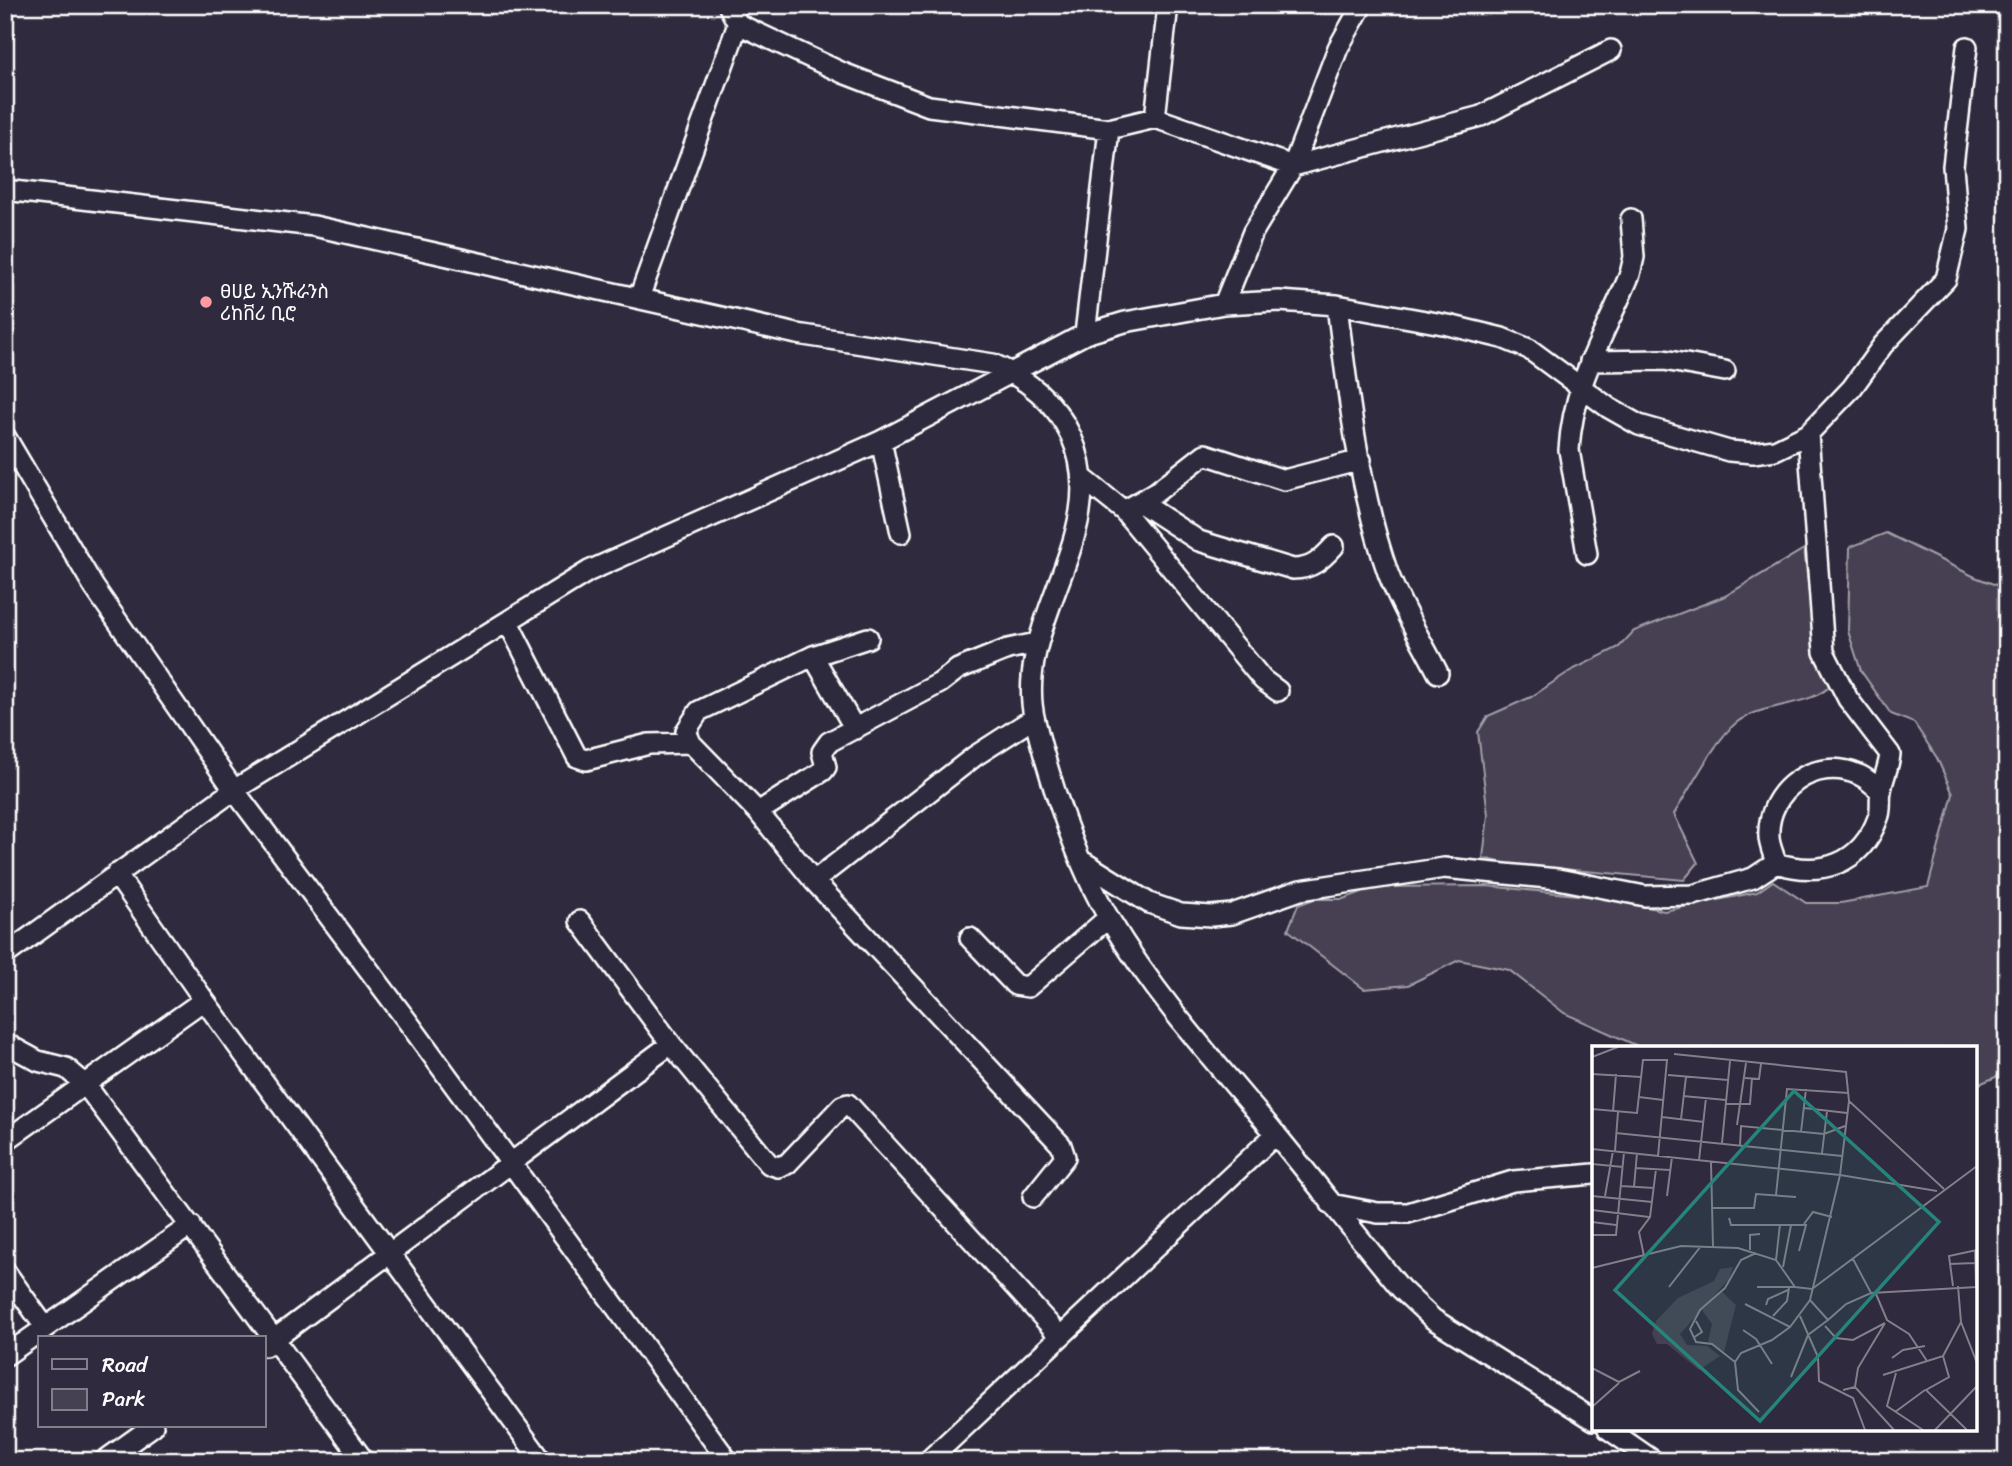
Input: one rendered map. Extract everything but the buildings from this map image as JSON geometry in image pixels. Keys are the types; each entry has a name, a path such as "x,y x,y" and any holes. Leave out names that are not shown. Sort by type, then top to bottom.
{"street":[{"path":"728,5 738,24 843,73 929,106 1109,129 1155,118 1293,166 1481,116 1611,50"},
{"path":"1155,118 1168,5"},
{"path":"1224,304 1253,232 1293,166 1338,48 1362,5"},
{"path":"639,298 738,24"},
{"path":"5,955 234,790 589,570 881,441 1085,334 1125,322 1224,304 1279,300 1337,305 1502,338 1529,349 1553,364 1578,387 1639,425 1729,451 1753,453 1775,450 1808,435 1853,388 1883,345 1946,279 1958,229 1952,166 1968,47"},
{"path":"1085,334 1109,129"},
{"path":"5,190 314,226 797,334 993,364 1015,373 1051,404 1065,422 1077,449 1084,479 1072,549 1037,643 1032,680 1034,718 1082,861 1108,918 1156,991 1401,1289 1433,1319 1592,1419"},
{"path":"1587,554 1569,450 1578,387 1630,274 1634,257 1631,219"},
{"path":"1337,305 1361,460 1389,574 1438,673"},
{"path":"1590,361 1664,360 1725,371"},
{"path":"1082,861 1149,903 1181,915 1211,916 1232,914 1300,890 1350,884 1388,874 1444,868 1558,880 1645,896 1693,895 1753,878 1776,863 1800,870 1826,868 1850,857 1868,839 1880,815 1881,791 1890,754 1849,699 1824,652 1808,435"},
{"path":"5,436 94,587 234,790 512,1164 728,1461"},
{"path":"881,441 901,533"},
{"path":"1132,506 1206,454 1283,480 1361,460"},
{"path":"1084,479 1199,541 1293,569 1305,569 1317,563 1334,546"},
{"path":"1132,506 1205,612 1264,680 1278,691"},
{"path":"508,622 577,757 586,760 649,744 691,743"},
{"path":"868,638 813,656 699,711 686,731 691,743 758,812 814,881 1061,1145 1065,1157 1033,1197"},
{"path":"758,812 823,771 826,767 824,747 940,683 958,669 1037,643"},
{"path":"813,656 855,729"},
{"path":"814,881 975,757 1034,718"},
{"path":"1776,863 1769,837 1772,811 1786,788 1808,773 1834,769 1859,775 1881,791"},
{"path":"116,874 204,1000 542,1461"},
{"path":"970,938 1015,985 1022,988 1028,987 1108,918"},
{"path":"580,921 671,1044 760,1155 778,1167 787,1164 845,1103 853,1107 1059,1335"},
{"path":"5,1141 204,1000"},
{"path":"5,1043 38,1061 66,1068 85,1084 191,1225 264,1336"},
{"path":"364,1461 269,1343 391,1255 671,1044"},
{"path":"928,1461 1059,1335 1276,1134"},
{"path":"1331,1204 1378,1213 1408,1213 1513,1181 1592,1174"},
{"path":"5,1356 191,1225"},
{"path":"5,1271 45,1327"},
{"path":"104,1461 150,1428"},
{"path":"1611,1431 1654,1461"}],"green space":[{"path":"1886,533 1975,577 2007,589 2007,1072 1977,1085 1977,1046 1638,1046 1564,1013 1509,970 1459,960 1408,985 1364,989 1288,930 1298,905 1314,899 1343,899 1376,887 1487,886 1608,898 1664,911 1757,892 1773,881 1806,903 1841,903 1928,887 1953,794 1937,758 1914,723 1891,714 1861,671 1848,631 1850,547"},
{"path":"1804,549 1814,637 1832,684 1813,697 1747,716 1736,723 1720,741 1674,814 1698,863 1684,880 1508,864 1483,858 1488,815 1478,732 1488,716 1531,697 1570,671 1619,647 1634,631 1725,596"}],"place":[{"name":"ፀሀይ ኢንሹራንስ ሪከቨሪ ቢሮ","path":"206,302"}]}
